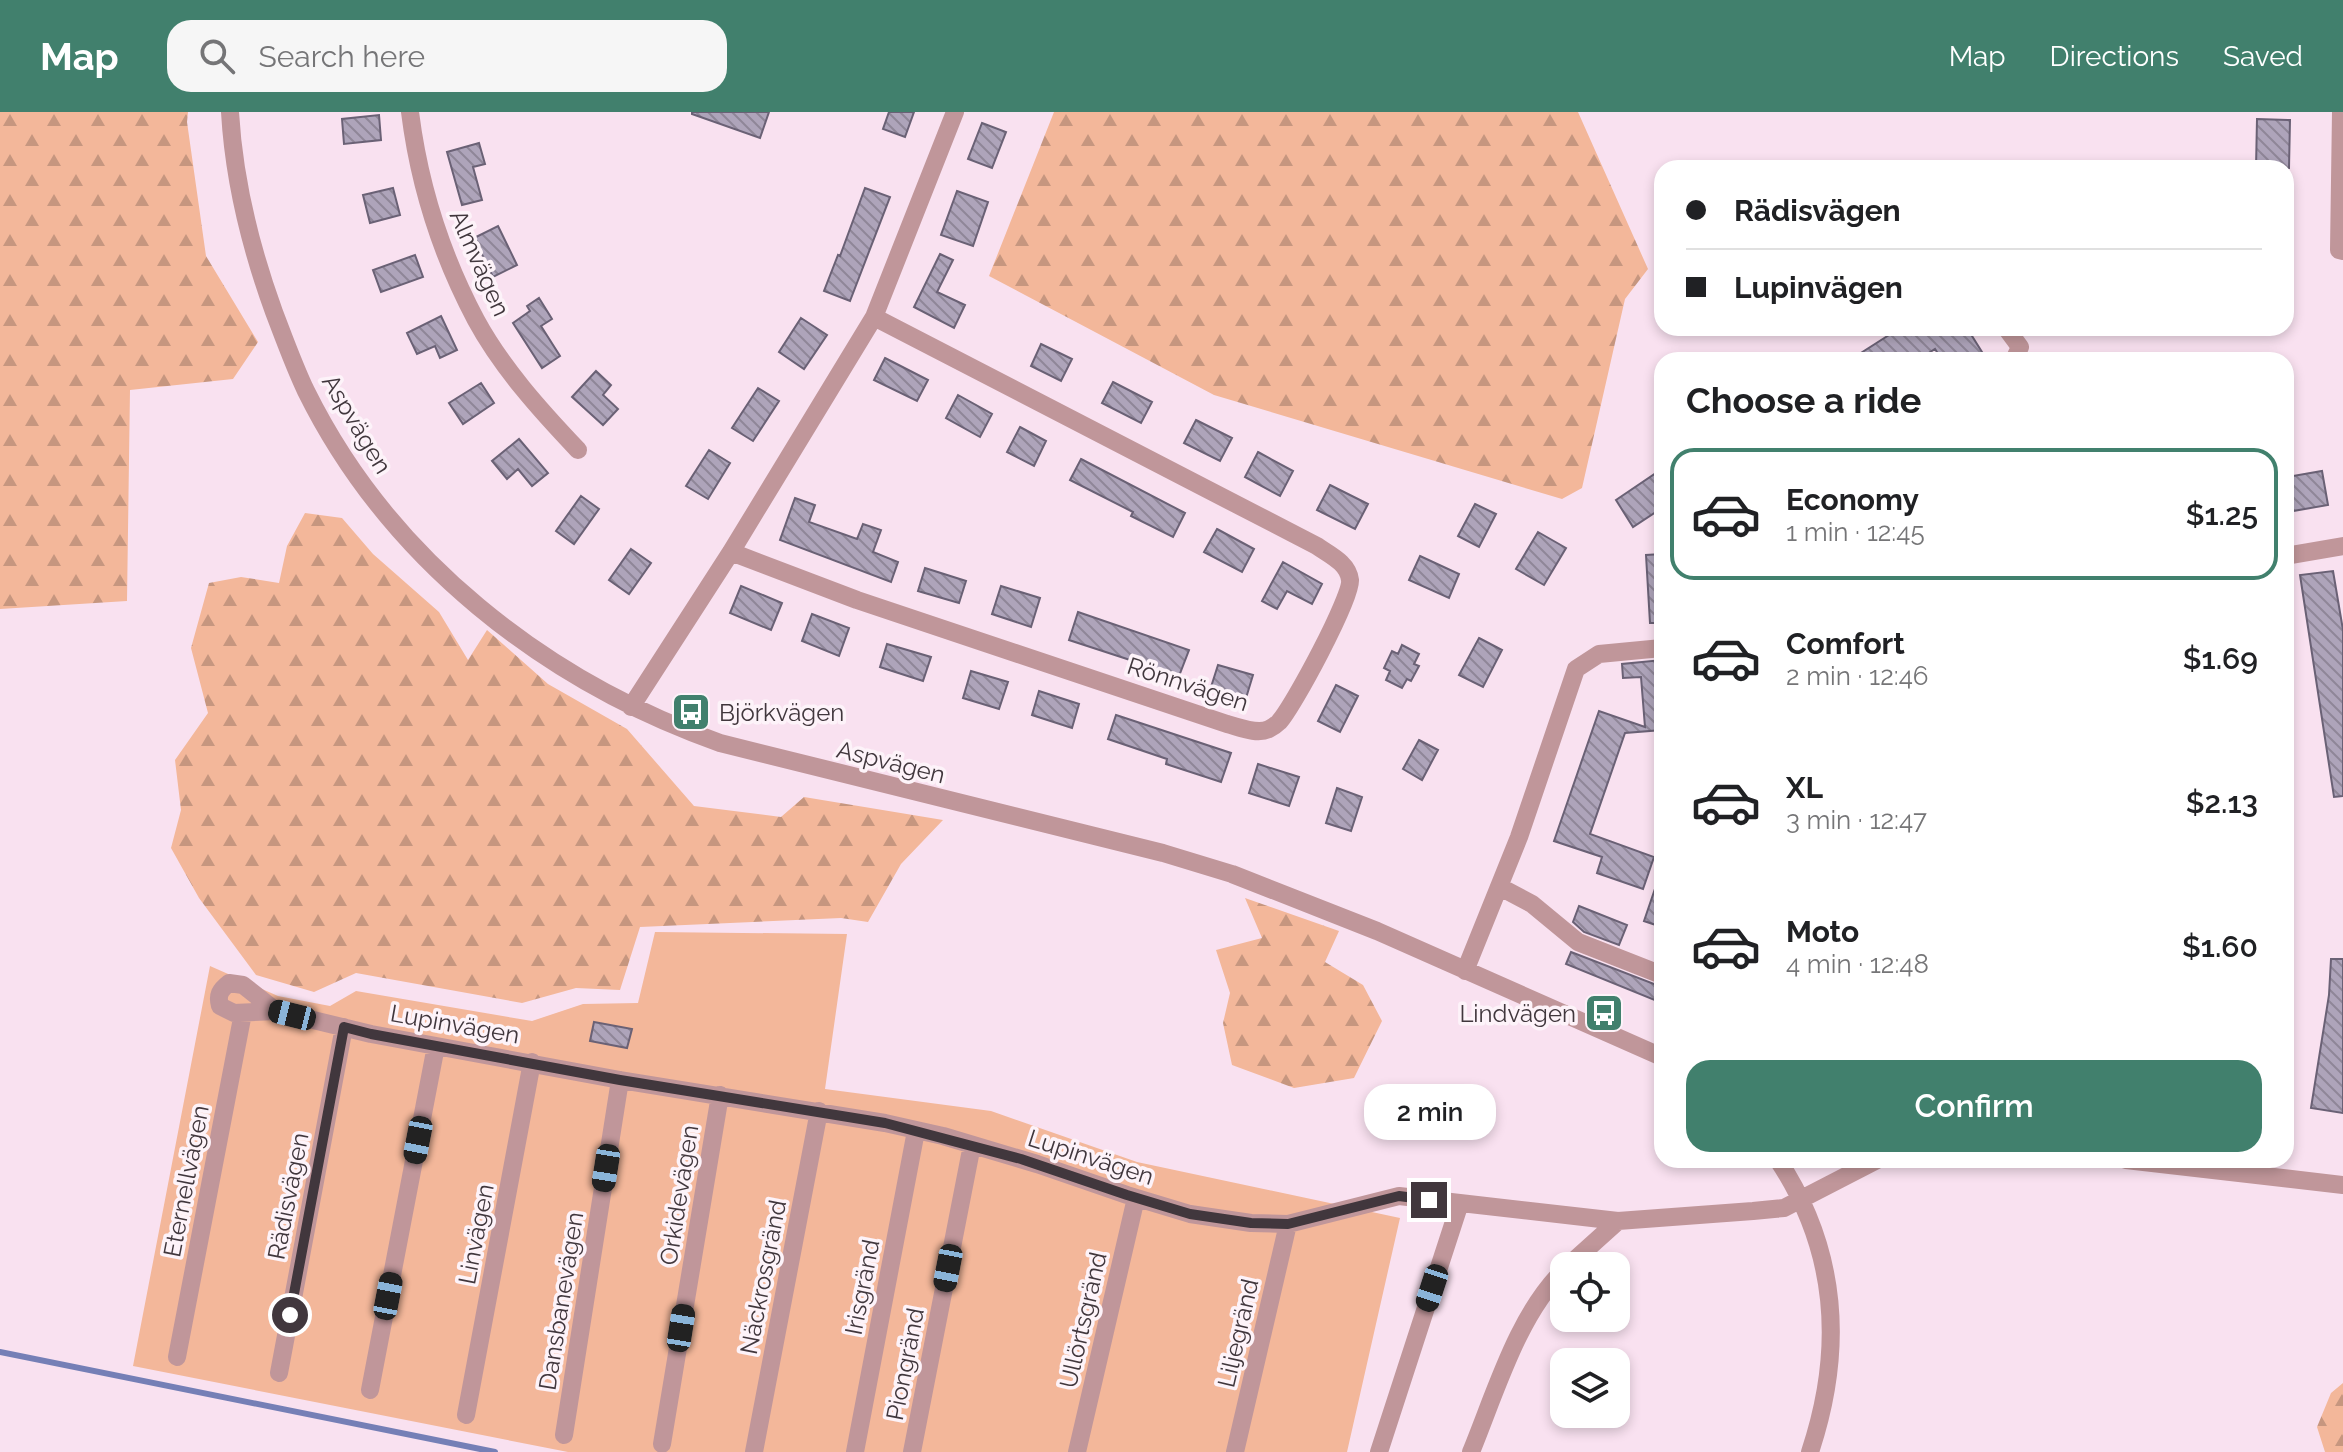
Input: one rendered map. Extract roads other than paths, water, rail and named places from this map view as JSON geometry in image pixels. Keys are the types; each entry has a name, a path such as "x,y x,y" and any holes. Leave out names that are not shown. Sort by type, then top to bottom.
{"street":[{"name":"Aspvägen","path":"230,112 241,207 262,277 306,390 364,485 413,544 454,586 500,625 581,680 673,727 720,743 1163,853 1232,874 1363,925 1654,1054"},
{"name":"Almvägen","path":"410,112 414,147 429,204 477,322 511,372 578,450"},
{"path":"631,707 731,552 874,317 955,112"},
{"path":"2341,112 2341,251"},
{"name":"Rönnvägen","path":"731,552 857,600 1238,727 1263,731 1271,728 1279,722 1297,694 1343,604 1350,578 1345,566 1317,546 874,317"},
{"path":"2294,555 2343,546"},
{"path":"1465,971 1500,887 1576,669 1599,654 1654,649"},
{"path":"1500,887 1532,904 1578,942 1654,972"},
{"name":"Lupinvägen","path":"276,1011 243,985 229,983 221,989 218,998 220,1006 234,1013 276,1011 436,1046 620,1080 819,1111 916,1131 972,1145 1190,1214 1251,1223 1288,1224 1399,1196 1618,1221 1784,1208 1801,1198"},
{"name":"Eternellvägen","path":"177,1357 243,1013"},
{"name":"Rädisvägen","path":"279,1373 344,1027"},
{"path":"370,1390 436,1046"},
{"name":"Linvägen","path":"466,1415 532,1062"},
{"name":"Dansbanevägen","path":"564,1435 620,1080"},
{"name":"Orkidevägen","path":"662,1444 720,1095"},
{"name":"Näckrosgränd","path":"754,1452 819,1111"},
{"name":"Irisgränd","path":"855,1452 916,1131"},
{"name":"Piongränd","path":"912,1452 972,1145"},
{"path":"1783,1168 1801,1198 1818,1246 1831,1311 1830,1376 1810,1452"},
{"path":"1801,1198 1861,1168"},
{"path":"2219,1168 2343,1185"},
{"name":"Ullörtsgränd","path":"1077,1452 1136,1198"},
{"path":"1379,1452 1460,1203"},
{"path":"1584,1252 1618,1221"},
{"name":"Liljegränd","path":"1235,1452 1288,1224"},
{"path":"1471,1452 1516,1344 1550,1288"}],"waterway":[{"path":"0,1352 495,1452"}],"place":[{"name":"Björkvägen","path":"691,712"},
{"name":"Lindvägen","path":"1604,1013"}]}
